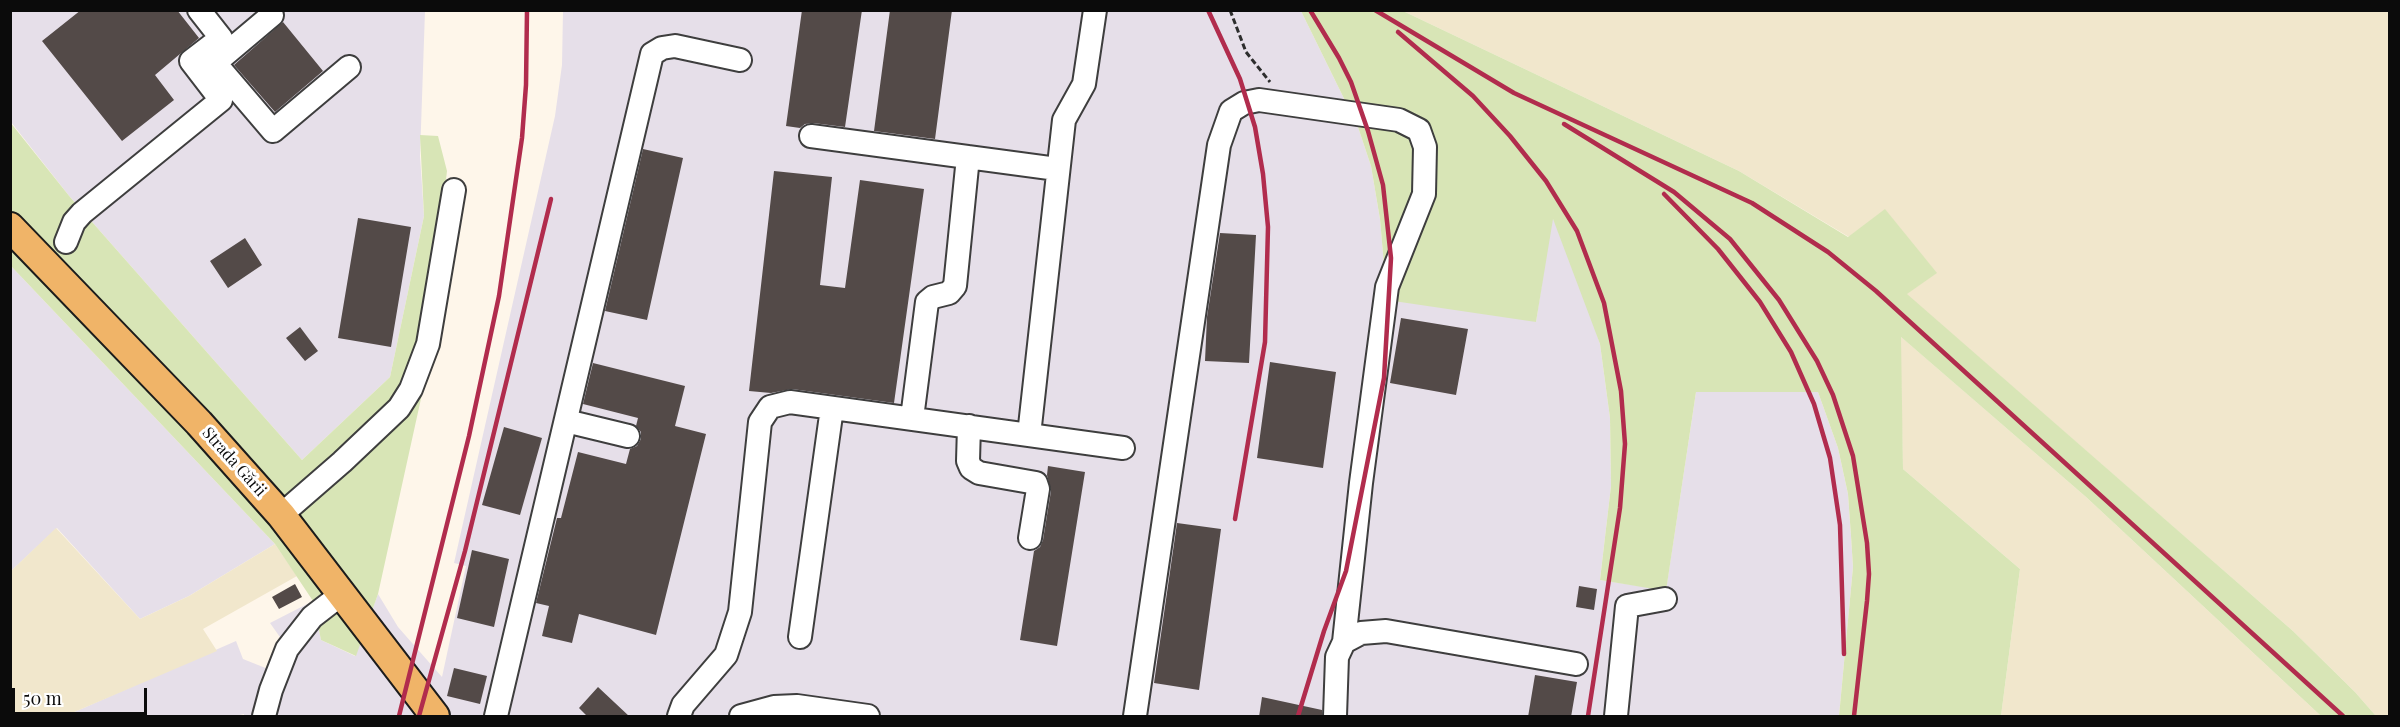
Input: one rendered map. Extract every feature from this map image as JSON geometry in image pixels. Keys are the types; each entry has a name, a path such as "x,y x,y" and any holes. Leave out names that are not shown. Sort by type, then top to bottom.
{"main road":[{"name":"Strada Gării","path":"10,227 199,423 281,514 435,717"}],"street":[{"path":"66,242 74,222 82,213 221,100 191,61 221,38 198,10"},
{"path":"1029,435 1064,120 1084,84 1095,10"},
{"path":"272,15 215,63 273,131 349,67"},
{"path":"496,717 652,54 662,48 675,46 740,60"},
{"path":"43,261 244,97"},
{"path":"1135,717 1220,145 1231,111 1244,103 1259,100 1399,120 1419,130 1425,147 1424,194 1387,287 1361,483 1344,642 1337,657 1335,717"},
{"path":"811,136 1057,169"},
{"path":"912,418 927,302 933,297 949,293 956,286 968,157"},
{"path":"281,514 342,462 399,408 411,389 428,344 454,190"},
{"path":"679,717 683,705 726,655 740,612 760,423 770,407 790,402 1123,448"},
{"path":"800,638 832,408"},
{"path":"566,421 628,436"},
{"path":"969,426 968,461 971,468 979,473 1036,483 1038,489 1030,538"},
{"path":"264,717 271,690 287,649 312,616 343,593"},
{"path":"1616,717 1628,606 1665,599"},
{"path":"1344,642 1361,633 1386,631 1576,664"},
{"path":"741,717 774,707 797,706 868,717"}],"path":[{"path":"1230,10 1246,52 1288,104"}],"shaded area":[{"path":"11,11 425,11 420,156 424,216 390,377 302,460 70,197 11,122"},
{"path":"563,11 1301,11 1358,127 1371,166 1380,219 1384,265 1536,322 1552,217 1572,255 1600,344 1610,418 1611,486 1600,580 1666,590 1696,392 1818,392 1838,448 1848,494 1851,536 1853,567 1839,716 244,716 244,714 236,716 74,716 72,713 236,641 243,659 268,669 282,640 270,623 313,601 321,640 355,656 378,594 398,627 442,677 466,566 454,563 555,116 562,65"},
{"path":"1403,11 2389,11 2389,716 2376,716 2293,631 1906,294 1936,273 1885,210 1849,237 1739,171"},
{"path":"11,266 275,544 189,596 140,619 57,528 11,571"},
{"path":"1900,336 2086,497 2321,716 2001,716 2020,569 1903,469"},
{"path":"56,528 140,619 189,596 275,544 297,576 203,629 217,651 72,713 74,716 11,716 11,571"}],"green space":[{"path":"1301,11 1403,11 1739,171 1848,237 1885,209 1937,273 1907,294 2293,631 2376,716 2321,716 2086,497 1901,337 1903,469 2020,569 2001,716 1839,716 1853,567 1851,536 1848,494 1838,448 1818,392 1696,392 1666,591 1600,580 1611,486 1610,418 1600,344 1553,219 1536,322 1380,299 1384,265 1380,219 1371,166 1358,127"},
{"path":"10,122 70,197 302,460 390,377 424,216 420,135 438,136 447,171 445,188 466,194 378,594 356,656 321,640 313,601 275,544 11,266"}],"building":[{"path":"81,10 177,10 199,38 155,75 174,100 122,141 42,41"},
{"path":"802,10 862,10 845,127 813,123 805,124 800,128 786,126"},
{"path":"890,10 952,10 935,139 874,131"},
{"path":"283,22 323,71 275,112 234,65"},
{"path":"643,149 683,158 647,320 605,311"},
{"path":"774,171 832,177 820,285 845,288 860,180 924,189 894,403 792,389 771,393 749,391"},
{"path":"358,218 411,227 391,347 338,338"},
{"path":"1220,233 1256,235 1249,363 1205,361 1207,317"},
{"path":"245,238 262,265 228,288 210,261"},
{"path":"1401,318 1468,329 1456,395 1390,383"},
{"path":"300,327 318,351 305,361 286,338"},
{"path":"1270,362 1336,372 1323,468 1257,458"},
{"path":"593,363 685,386 675,426 706,434 656,635 579,614 572,643 542,636 549,606 536,603 557,518 561,518 578,452 626,464 630,449 637,446 641,439 641,432 636,426 638,418 583,404"},
{"path":"504,427 542,438 520,515 482,505"},
{"path":"1048,466 1085,472 1057,646 1020,640 1034,551 1040,547 1043,540 1051,491 1047,475"},
{"path":"1177,523 1221,529 1199,690 1154,683"},
{"path":"472,550 509,559 494,627 457,618"},
{"path":"295,584 302,597 279,609 272,597"},
{"path":"1579,586 1597,589 1594,610 1576,607"},
{"path":"454,668 487,676 480,704 447,696"},
{"path":"1535,675 1577,682 1571,717 1528,717"},
{"path":"598,687 630,717 588,717 579,708"},
{"path":"1262,697 1322,710 1322,717 1259,717"}],"railway":[{"path":"399,716 469,436 499,296 522,138 526,85 527,10"},
{"path":"1208,10 1240,79 1255,127 1263,174 1268,227 1265,342 1235,519"},
{"path":"1298,716 1324,631 1346,571 1384,378 1391,258 1383,185 1368,131 1351,82 1310,10"},
{"path":"1375,10 1514,93 1752,203 1828,252 1876,291 2343,716"},
{"path":"1398,32 1473,96 1510,136 1546,181 1577,231 1604,303 1621,391 1625,444 1620,508 1588,716"},
{"path":"1564,124 1674,192 1730,239 1779,300 1817,361 1833,395 1853,456 1867,543 1869,574 1867,601 1854,716"},
{"path":"1664,194 1718,249 1760,302 1791,352 1814,404 1830,458 1840,525 1844,654"},
{"path":"419,716 465,551 551,199"}]}
